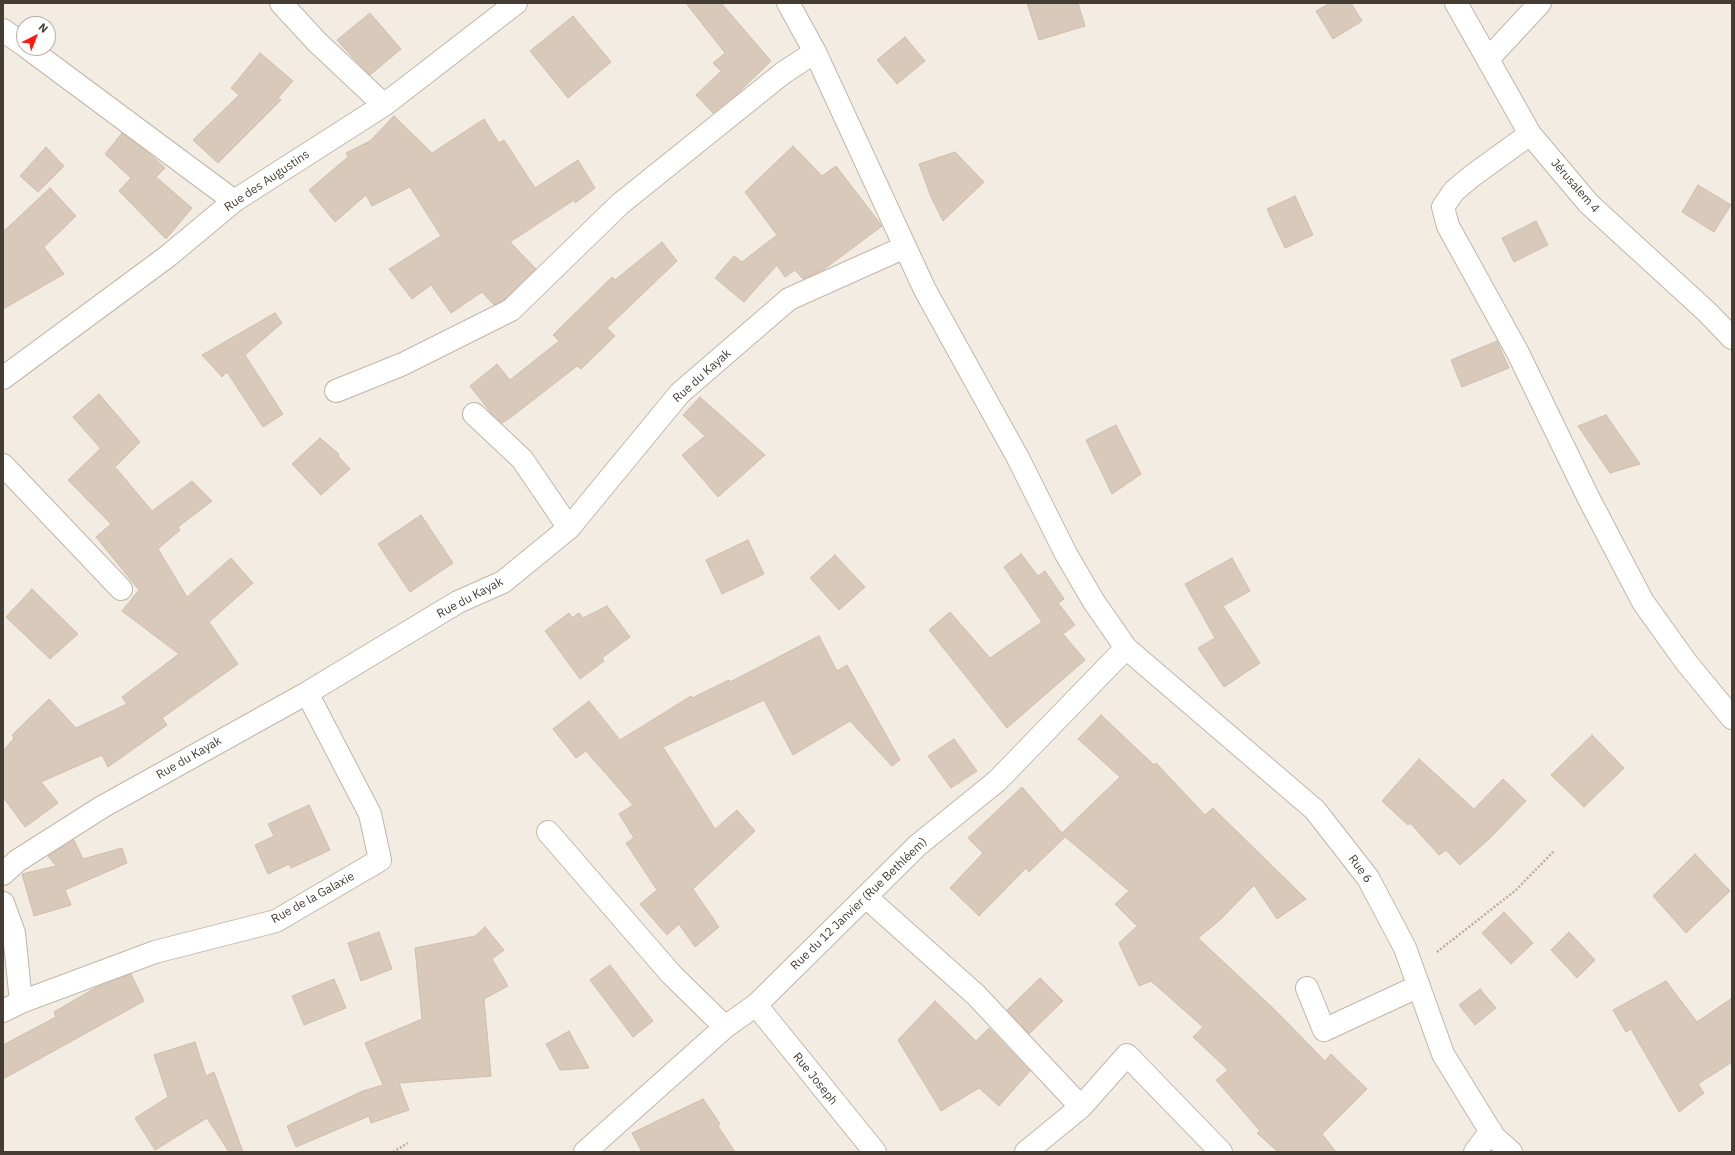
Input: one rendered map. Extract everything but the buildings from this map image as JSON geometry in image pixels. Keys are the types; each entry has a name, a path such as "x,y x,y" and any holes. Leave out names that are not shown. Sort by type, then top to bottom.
{"street":[{"path":"281,3 317,42 384,105"},
{"name":"Rue des Augustins","path":"6,369 168,256 234,201 384,105 516,3"},
{"name":"Rue 6","path":"788,3 814,52 925,290 1018,458 1066,554 1094,602 1126,648 1315,810 1368,878 1405,948 1444,1054 1494,1137 1511,1152"},
{"name":"Jérusalem 4","path":"1456,3 1530,134 1589,204 1707,312 1732,338"},
{"path":"1488,59 1540,3"},
{"path":"3,30 16,39"},
{"path":"336,391 403,364 511,310 620,204 783,73 814,52"},
{"path":"39,56 234,201"},
{"path":"1530,134 1454,191 1443,206 1448,226 1518,353 1588,497 1643,602 1686,662 1732,718"},
{"name":"Rue du Kayak","path":"3,874 17,861 102,808 216,742 307,693 458,602 502,582 568,528 680,394 790,299 905,247"},
{"path":"474,414 522,458 568,528"},
{"path":"3,465 121,589"},
{"name":"Rue du 12 Janvier (Rue Bethléem)","path":"585,1152 724,1027 756,1005 918,845 997,781 1126,648"},
{"name":"Rue de la Galaxie","path":"12,1006 155,952 276,920 380,860 370,814 307,693"},
{"path":"548,832 671,974 724,1027"},
{"path":"866,897 976,995 1081,1107"},
{"path":"3,903 14,933 12,1006"},
{"path":"1307,988 1324,1030 1416,978"},
{"name":"Rue Joseph","path":"756,1005 875,1152"},
{"path":"1026,1152 1081,1107 1127,1055 1221,1152"},
{"path":"1475,1152 1491,1131"}],"path":[{"path":"1416,978 1516,890 1554,851"},
{"path":"393,1152 408,1143"}]}
